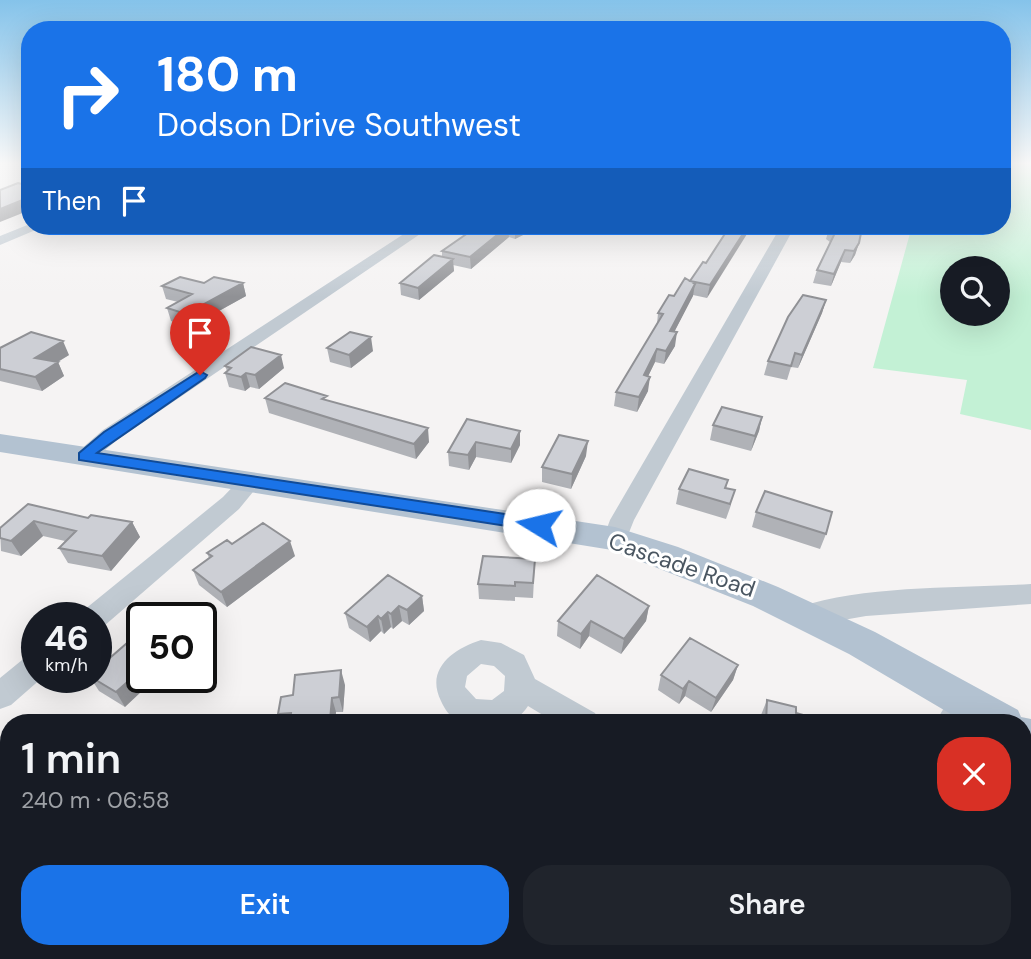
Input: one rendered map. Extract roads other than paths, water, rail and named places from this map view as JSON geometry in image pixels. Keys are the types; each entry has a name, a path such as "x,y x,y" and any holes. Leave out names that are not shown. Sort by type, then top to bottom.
{"main road":[{"name":"Cascade Road","path":"0,443 615,539 680,559 809,615 958,712"}],"street":[{"path":"0,241 21,233"},
{"path":"84,456 110,435 411,235"},
{"path":"615,539 629,508 783,235"},
{"path":"112,603 232,503 251,481"},
{"path":"809,615 866,605 1031,594"},
{"path":"0,696 21,678"},
{"path":"522,687 568,714"}]}
